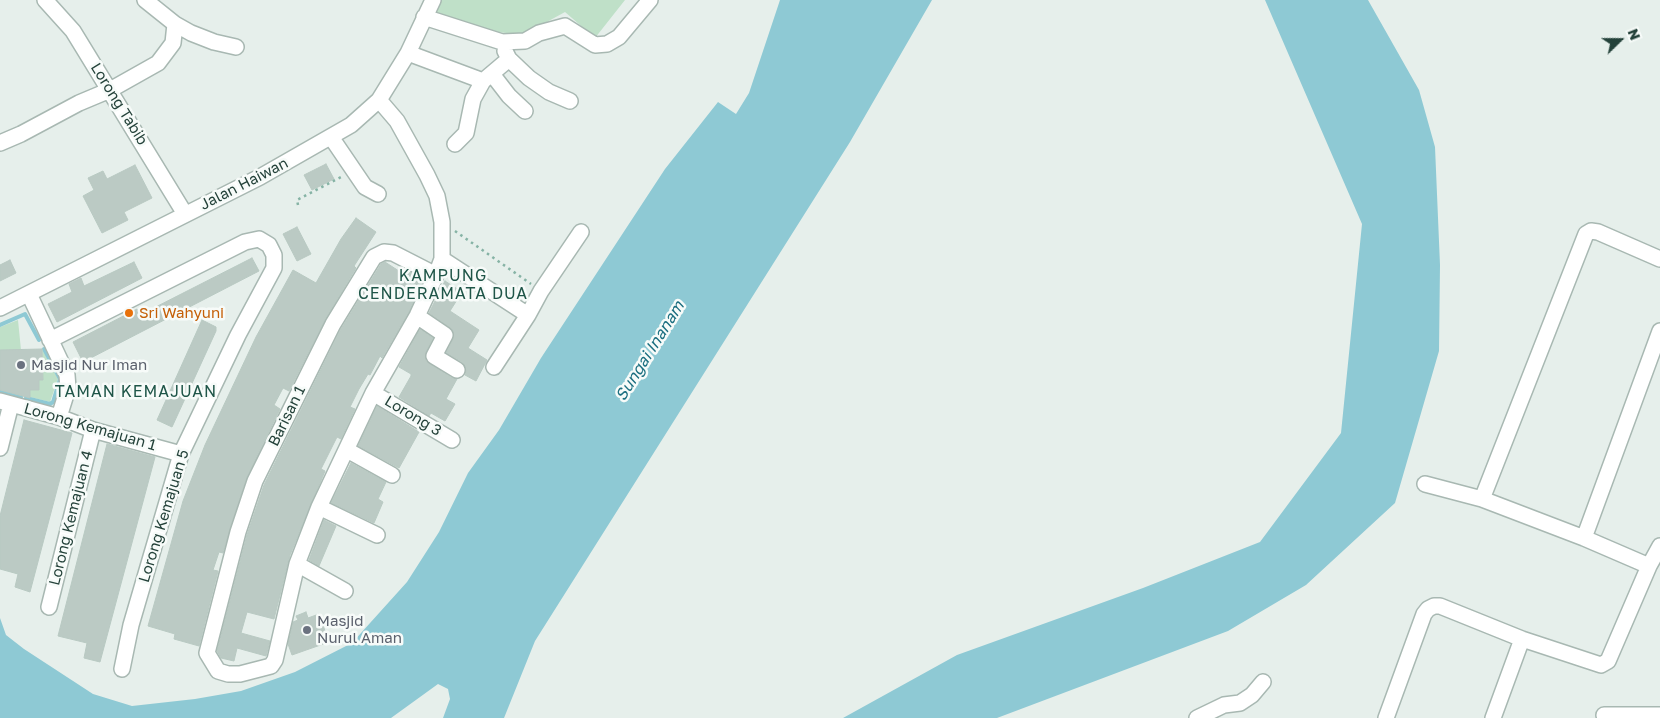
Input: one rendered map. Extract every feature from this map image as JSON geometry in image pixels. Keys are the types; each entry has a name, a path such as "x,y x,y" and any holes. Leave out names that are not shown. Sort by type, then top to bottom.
{"street":[{"name":"Lorong Tabib","path":"45,0 74,31 185,214"},
{"path":"146,0 175,24 191,33 214,42 236,47"},
{"name":"Jalan Haiwan","path":"0,308 260,177 351,125 379,100 408,52 433,0"},
{"path":"424,17 502,42 524,41 539,33 565,26 594,44 608,44 619,37 650,0"},
{"path":"0,143 110,90 158,63 172,43 175,24"},
{"path":"502,42 509,59 549,92 570,101"},
{"path":"408,52 488,78 525,111"},
{"path":"455,144 466,133 473,99 488,78 509,59"},
{"path":"345,591 297,564 320,507 373,393 417,316 442,259 442,222 437,196 397,121 379,100"},
{"path":"331,137 365,187 378,194"},
{"path":"1482,499 1586,234 1591,231 1598,232 1660,259"},
{"path":"494,367 528,315 541,291 582,232"},
{"name":"Lorong Kemajuan 5","path":"50,340 245,242 259,238 269,245 274,255 274,268 238,335 181,454 131,625 122,669"},
{"name":"Barisan 1","path":"297,564 275,660 270,666 240,674 228,674 218,671 207,653 238,532 255,481 333,324 374,257 384,252 393,253 436,276"},
{"path":"442,259 528,315"},
{"path":"29,294 68,375 68,388 59,417"},
{"path":"417,316 446,334 434,356 457,370"},
{"path":"1584,538 1660,331"},
{"name":"Lorong 3","path":"373,393 452,440"},
{"path":"0,448 6,403"},
{"name":"Lorong Kemajuan 1","path":"6,403 59,417 93,430 181,454"},
{"name":"Lorong Kemajuan 4","path":"49,607 93,430"},
{"path":"347,450 392,475"},
{"path":"1425,484 1482,499 1584,538 1649,566"},
{"path":"320,507 377,535"},
{"path":"1386,718 1424,614 1428,609 1440,606 1522,639 1601,665 1608,661 1649,566 1660,546"},
{"path":"1493,718 1522,639"},
{"path":"1197,718 1224,705 1240,703 1252,695 1263,682"},
{"path":"1604,715 1660,716"}],"path":[{"path":"298,205 297,200 353,170"},
{"path":"442,222 541,291"}],"green space":[{"path":"439,0 625,0 595,38 565,12 523,35 498,32 446,16 427,15"},
{"path":"18,320 21,350 0,350 0,327"},
{"path":"42,349 58,379 50,402 30,397 30,390 39,390 39,380 43,380"}],"water":[{"name":"Sungai Inanam","path":"780,0 932,0 850,142 535,641 504,718 443,718 450,699 448,689 438,684 391,718 0,718 0,618 6,635 24,649 93,694 132,706 195,699 241,691 295,672 352,643 407,582 439,532 468,473 499,430 541,358 665,169 718,102 736,114 749,93"},
{"path":"1265,0 1368,0 1419,90 1435,147 1440,265 1439,351 1395,503 1306,585 1228,631 997,718 843,718 957,655 1143,588 1260,542 1341,433 1362,224"}],"building":[{"path":"326,164 334,179 312,190 304,175"},
{"path":"135,165 152,198 124,212 128,220 102,233 83,196 94,190 88,178 103,171 107,179"},
{"path":"356,218 376,232 354,266 356,268 325,320 289,391 283,388 274,405 280,409 247,477 223,553 219,552 213,570 218,571 199,646 174,639 175,634 148,626 183,501 205,445 256,337 293,270 316,283 341,239"},
{"path":"297,227 311,254 297,261 283,234"},
{"path":"252,258 259,271 83,362 73,342 137,309 140,315"},
{"path":"10,260 16,273 0,281 0,265"},
{"path":"134,262 142,278 57,322 48,304 72,292 69,284 81,278 84,286"},
{"path":"385,262 402,273 404,269 424,279 409,312 382,358 380,356 370,375 368,374 359,389 350,407 355,409 341,439 337,437 321,469 325,471 290,555 274,619 247,612 241,633 270,641 266,656 237,648 234,661 221,658 217,651 247,535 264,485 341,329 381,264"},
{"path":"445,281 462,292 450,311 479,330 468,348 487,360 476,381 465,375 466,370 462,362 446,353 453,339 453,330 429,313"},
{"path":"202,320 216,327 216,331 172,427 157,420"},
{"path":"420,329 433,338 426,352 426,361 452,378 457,379 446,399 455,404 445,421 431,413 429,416 399,397 411,374 399,367"},
{"name":"Masjid Nur Iman","path":"42,349 43,380 39,380 39,390 30,390 30,398 0,390 0,350"},
{"path":"377,406 419,432 399,468 358,446"},
{"path":"24,420 72,433 30,592 15,587 18,574 0,569 0,516"},
{"path":"107,444 155,457 100,662 84,658 87,643 58,636"},
{"path":"351,463 386,482 378,499 383,502 374,523 331,503"},
{"path":"324,520 336,526 319,566 309,560"},
{"name":"Masjid Nurul Aman","path":"306,612 308,618 319,614 329,642 292,655 288,644 293,622 298,620 296,616"}],"waterway":[{"path":"0,325 25,314 39,340"},
{"path":"26,398 50,404 53,402 60,379 44,349"},
{"path":"0,392 21,397"}],"place":[{"name":"Sri Wahyuni","path":"129,313"},
{"name":"Masjid Nur Iman","path":"21,365"},
{"name":"Masjid Nurul Aman","path":"307,630"}],"district":[{"name":"KAMPUNG CENDERAMATA DUA","path":"443,285"},
{"name":"TAMAN KEMAJUAN","path":"136,392"}]}
